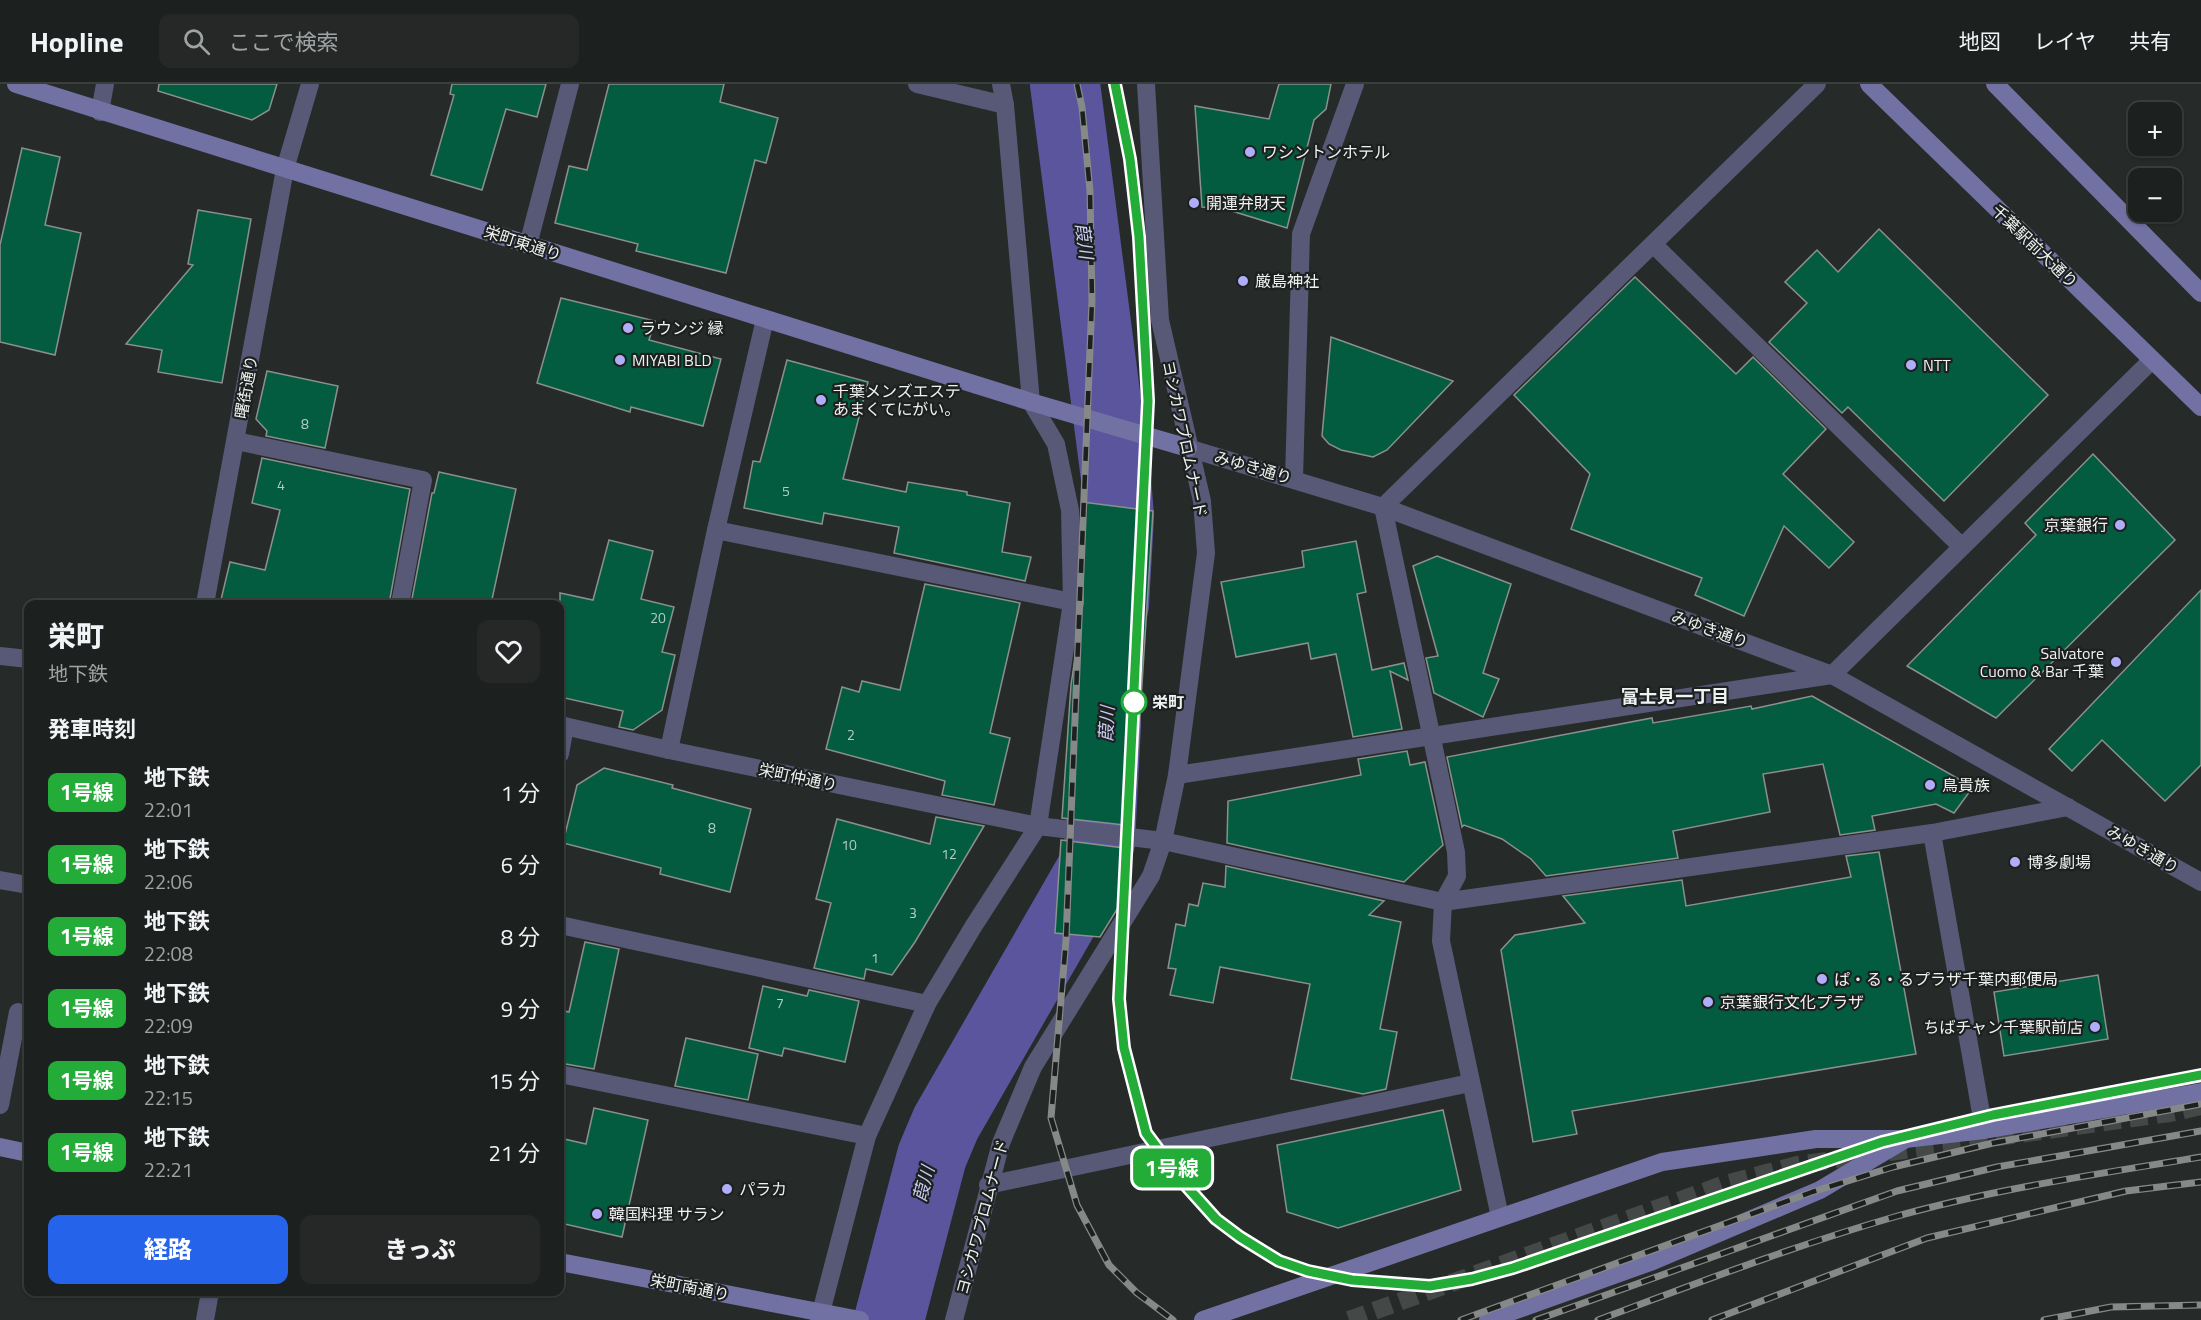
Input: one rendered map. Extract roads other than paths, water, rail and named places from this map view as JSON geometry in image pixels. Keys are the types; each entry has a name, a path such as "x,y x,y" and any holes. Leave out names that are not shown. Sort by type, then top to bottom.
{"street":[{"name":"栄町東通り","path":"16,84 1031,402 1188,448"},
{"path":"100,112 105,84"},
{"name":"曙街通り","path":"206,600 285,169 310,84"},
{"path":"528,245 570,84"},
{"path":"917,84 1005,105"},
{"path":"820,1317 867,1136 927,1004 1038,826 1072,602 1070,510 1056,444 1031,402 1005,105 1000,84"},
{"name":"ヨシカワプロムナード","path":"954,1320 1001,1143 1034,1067 1151,876 1163,841 1177,775 1206,552 1202,501 1160,320 1146,84"},
{"path":"1294,479 1301,234 1355,84"},
{"path":"1500,1217 1441,941 1443,902 1456,876 1456,852 1383,507 1817,84"},
{"name":"千葉駅前大通り","path":"1869,84 2201,407"},
{"path":"1995,84 2201,293"},
{"path":"1653,244 1962,547"},
{"path":"669,750 716,530 765,319"},
{"path":"1177,775 1832,675 2152,360"},
{"path":"236,441 423,480 401,600"},
{"name":"みゆき通り","path":"1188,448 1383,507 1832,675 2201,882"},
{"path":"716,530 1072,602"},
{"path":"0,656 24,659"},
{"name":"栄町仲通り","path":"564,726 1038,826 1163,841 1443,902"},
{"path":"1443,902 1932,833 2068,807"},
{"path":"1932,833 1984,1130"},
{"path":"0,880 24,884"},
{"path":"564,926 927,1004"},
{"path":"0,1105 16,1011"},
{"path":"564,1075 867,1136"},
{"path":"988,1185 1470,1083"},
{"path":"1203,1320 1662,1162 1816,1138 1905,1140 1984,1130 2201,1092"},
{"path":"1488,1320 1653,1261 1809,1194 1905,1140"},
{"path":"0,1147 24,1152"},
{"name":"栄町南通り","path":"564,1263 820,1317 859,1320"},
{"path":"205,1320 209,1296"}],"waterway":[{"name":"葭川","path":"1065,84 1116,478 1119,517 1114,605"},
{"name":"葭川","path":"889,1320 932,1156 946,1123 1092,869 1100,842 1106,725"}],"tunnel":[{"path":"1349,1320 1725,1184 1797,1165 2170,1113 2201,1106"}],"railway":[{"path":"1077,84 1082,107 1090,191 1092,300 1066,940 1051,1118 1077,1205 1109,1265 1137,1293 1173,1320"},
{"path":"1115,84 1130,159 1139,237 1148,401 1119,999 1124,1048 1146,1133 1181,1180 1216,1219 1279,1261 1308,1271 1352,1280 1430,1286 1472,1279 1513,1268 1882,1142 1993,1115 2201,1075"},
{"path":"1461,1320 1812,1192 1893,1167 1993,1143 2201,1104"},
{"path":"1536,1320 1897,1191 1997,1167 2201,1131"},
{"path":"1598,1320 1782,1253 1894,1217 2008,1190 2201,1157"},
{"path":"1712,1320 1927,1238 2126,1191 2201,1182"},
{"path":"2044,1320 2111,1307 2201,1305"}],"metro line":[{"name":"1号線","path":"1115,84 1130,159 1139,237 1148,401 1119,999 1124,1048 1146,1133 1181,1180 1216,1219 1279,1261 1308,1271 1352,1280 1430,1286 1472,1279 1513,1268 1882,1142 1993,1115 2201,1075"}],"place":[{"name":"ワシントンホテル","path":"1250,152"},
{"name":"開運弁財天","path":"1194,203"},
{"name":"厳島神社","path":"1243,281"},
{"name":"ラウンジ 縁","path":"628,328"},
{"name":"MIYABI BLD","path":"620,360"},
{"name":"NTT","path":"1911,365"},
{"name":"千葉メンズエステ あまくてにがい。","path":"821,400"},
{"name":"京葉銀行","path":"2120,525"},
{"name":"Salvatore Cuomo & Bar 千葉","path":"2116,662"},
{"name":"栄町","path":"1134,702"},
{"name":"鳥貴族","path":"1930,785"},
{"name":"博多劇場","path":"2015,862"},
{"name":"ぱ・る・るプラザ千葉内郵便局","path":"1822,979"},
{"name":"京葉銀行文化プラザ","path":"1708,1002"},
{"name":"ちばチャン千葉駅前店","path":"2095,1027"},
{"name":"パラカ","path":"727,1189"},
{"name":"韓国料理 サラン","path":"597,1214"}],"district":[{"name":"富士見一丁目","path":"1675,697"}]}
